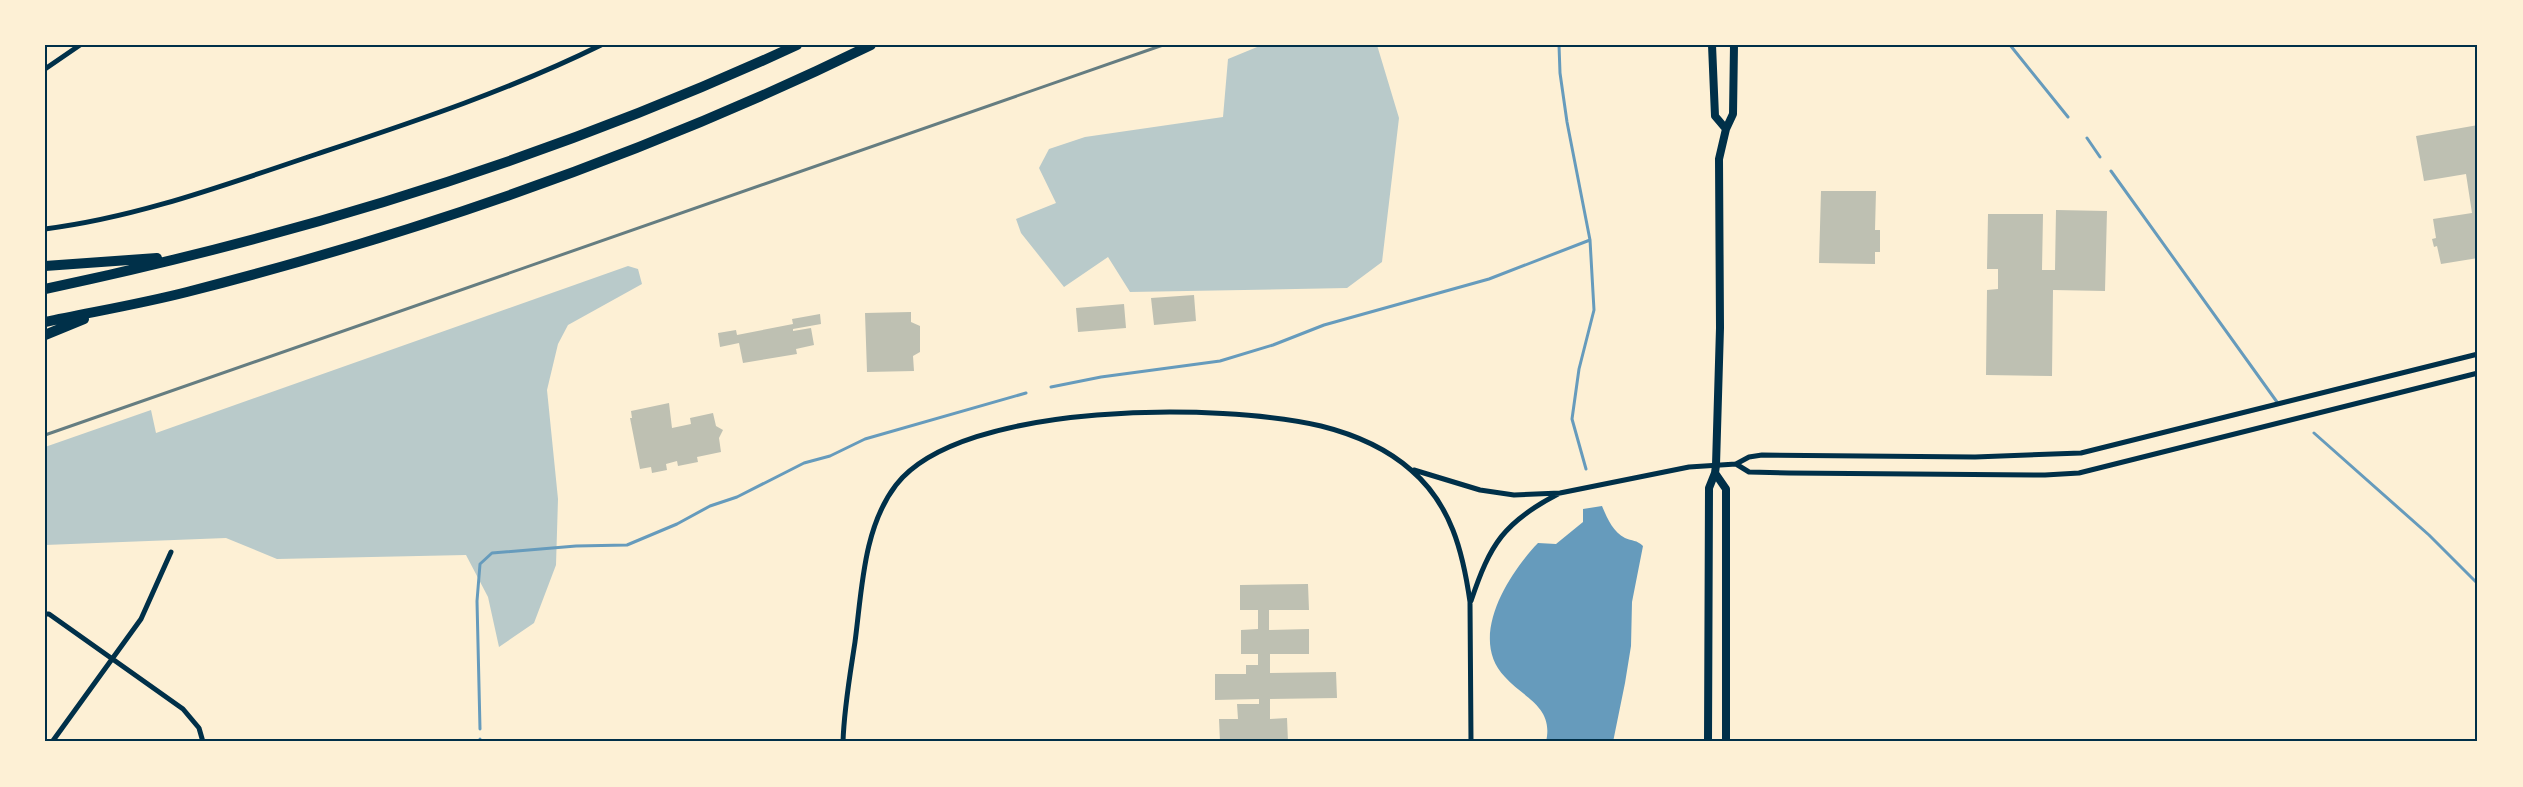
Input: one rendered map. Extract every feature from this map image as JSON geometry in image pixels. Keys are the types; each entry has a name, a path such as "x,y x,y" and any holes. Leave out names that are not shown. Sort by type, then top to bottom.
{"highway":[{"path":"45,289 185,257 336,218 528,157 715,83 797,45"},
{"path":"45,322 184,292 308,260 512,195 652,142 783,86 871,45"},
{"path":"45,266 185,257"},
{"path":"45,335 114,308"}],"main road":[{"path":"1712,45 1715,116 1726,129"},
{"path":"1708,742 1708,488 1716,469 1720,328 1719,159 1726,129 1733,114 1734,45"},
{"path":"1716,469 1726,489 1726,742"}],"street":[{"path":"45,69 80,45"},
{"path":"45,229 129,215 186,198 479,98 601,45"},
{"path":"1411,469 1480,490 1514,495 1560,493 1689,467 1716,469 1736,464 1749,457 1762,455 1976,457 2081,453 2478,354"},
{"path":"1736,464 1749,472 2045,475 2079,473 2478,373"},
{"path":"843,742 866,559 882,506 897,483 923,462 952,446 994,432 1042,422 1153,411 1214,411 1278,418 1321,426 1354,436 1383,450 1411,469 1434,493 1456,534 1470,602 1471,742"},
{"path":"1470,602 1484,563 1497,540 1513,522 1531,508 1560,493"},
{"path":"52,742 141,619 171,552"},
{"path":"45,614 49,614 183,709 199,728 203,742"}],"shaded area":[{"path":"1262,45 1377,45 1399,118 1382,262 1347,288 1130,292 1108,257 1064,287 1021,233 1016,219 1056,203 1039,168 1049,149 1085,137 1223,117 1228,59"},
{"path":"628,266 638,269 642,284 568,325 558,344 547,390 558,499 556,565 534,623 499,647 488,597 466,555 277,559 226,538 45,545 45,447 151,410 156,433"}],"water":[{"path":"1602,506 1617,532 1643,546 1632,602 1631,646 1613,742 1546,742 1546,720 1542,712 1505,677 1494,661 1490,644 1491,625 1505,588 1515,571 1538,543 1556,544 1583,522 1583,509"}],"building":[{"path":"2478,125 2478,258 2441,264 2437,246 2434,247 2432,239 2436,238 2433,219 2472,213 2466,174 2424,181 2416,136"},
{"path":"1821,191 1876,191 1875,230 1880,230 1880,252 1875,252 1875,264 1819,263"},
{"path":"2056,210 2107,211 2105,291 2053,290 2052,376 1986,375 1987,290 1998,289 1998,269 1987,269 1988,214 2043,214 2042,270 2055,270"},
{"path":"1194,295 1196,321 1154,325 1151,298"},
{"path":"1124,304 1126,328 1078,332 1076,308"},
{"path":"911,312 911,322 920,326 920,352 913,356 914,371 867,372 865,313"},
{"path":"820,314 821,324 793,329 793,331 811,328 814,345 796,349 797,354 743,363 739,343 720,347 718,333 736,330 737,335 793,324 792,319"},
{"path":"669,403 672,428 691,424 690,418 713,413 716,426 723,430 719,438 721,452 697,457 698,462 678,466 677,461 666,464 667,470 652,473 651,467 640,469 630,418 632,418 631,411"},
{"path":"1308,584 1309,610 1269,610 1269,630 1309,629 1309,654 1270,654 1270,673 1336,672 1337,698 1270,699 1270,719 1287,718 1288,742 1220,742 1219,719 1238,719 1237,704 1259,704 1259,699 1215,700 1215,674 1246,674 1246,665 1258,665 1258,654 1241,654 1241,630 1258,629 1258,610 1240,610 1240,585"}],"waterway":[{"path":"1559,45 1560,73 1567,122 1590,240 1594,310 1579,369 1572,419 1586,469"},
{"path":"2010,45 2068,117"},
{"path":"2087,138 2100,157"},
{"path":"2111,171 2277,402"},
{"path":"1051,387 1101,377 1220,361 1273,345 1324,325 1489,279 1590,240"},
{"path":"480,729 477,601 480,564 492,553 576,546 627,545 677,524 710,506 737,497 804,463 830,456 865,439 1026,393"},
{"path":"2314,433 2429,535 2478,584"}],"railway":[{"path":"45,435 1163,45"}]}
